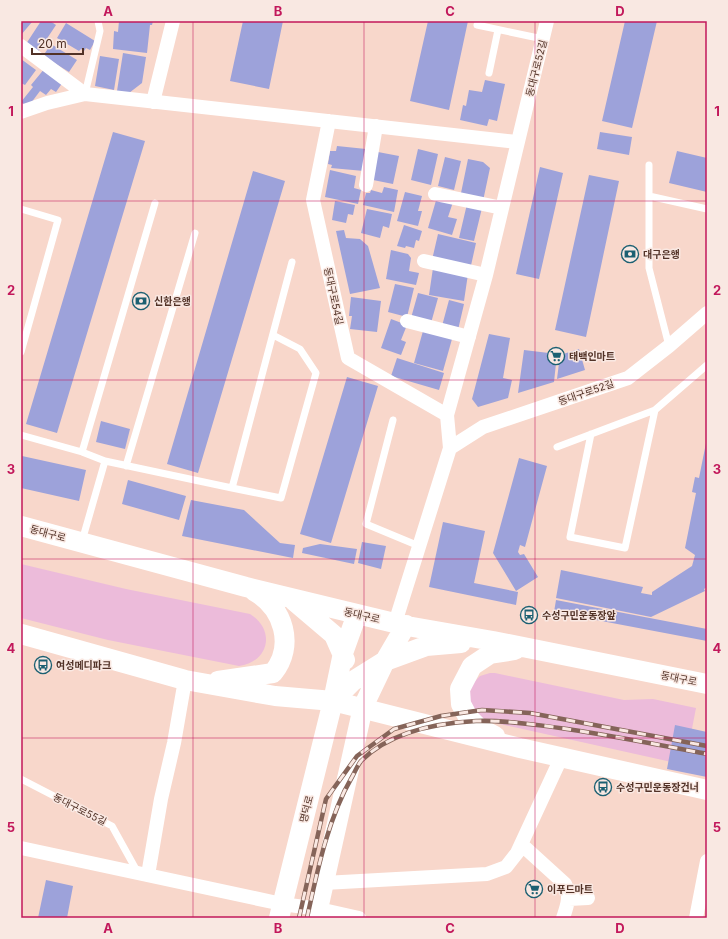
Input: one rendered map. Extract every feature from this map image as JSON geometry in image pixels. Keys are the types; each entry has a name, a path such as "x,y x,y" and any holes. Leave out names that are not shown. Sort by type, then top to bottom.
{"main road":[{"name":"동대구로","path":"21,526 82,541 246,587 400,624 707,684"},
{"path":"194,682 273,673 279,665 283,654 285,637 282,620 272,605 264,597 246,587"},
{"path":"291,598 334,635 343,653 363,707"},
{"name":"명덕로","path":"281,911 333,701 343,653 357,614"},
{"path":"318,914 363,707 385,661 400,624"},
{"path":"21,634 194,682 275,696 333,701 363,707 520,748 707,790"},
{"path":"333,701 353,681 385,661 426,646 493,641"},
{"path":"520,748 478,727 468,717 461,704 460,689 472,666 490,654 527,648"}],"street":[{"path":"153,102 173,21"},
{"name":"동대구로52길","path":"400,624 419,546 450,448 447,415 486,276 547,21"},
{"path":"21,46 85,94"},
{"path":"21,112 47,103 85,94 518,142"},
{"name":"동대구로54길","path":"329,121 313,200 348,358 447,415"},
{"path":"366,184 376,126"},
{"path":"435,194 502,208"},
{"path":"424,262 486,276"},
{"name":"동대구로52길","path":"450,448 483,427 628,378 669,346 707,313"},
{"path":"407,321 469,337"},
{"path":"143,874 174,743 194,682"},
{"path":"324,883 487,874 506,867 517,852 562,758"},
{"path":"521,844 565,884 569,891 569,899 563,918"},
{"path":"21,848 143,874 281,911 359,918"},
{"path":"696,918 707,861"},
{"path":"569,899 588,898"}],"lane":[{"path":"85,94 100,31 98,21"},
{"path":"477,26 543,39"},
{"path":"489,73 498,30"},
{"path":"649,165 649,268 669,346"},
{"path":"649,196 707,209"},
{"path":"82,452 155,204"},
{"path":"21,209 58,220 21,352"},
{"path":"126,466 195,234"},
{"path":"232,488 292,262"},
{"path":"21,434 82,452 105,461 281,498 316,373 300,349 273,335"},
{"path":"557,447 655,410 707,365"},
{"path":"591,434 570,537 625,548 655,410"},
{"path":"393,420 366,524 419,546"},
{"path":"82,541 105,461"},
{"name":"동대구로55길","path":"21,779 112,826 143,874"}],"shaded area":[{"path":"21,564 126,589 250,614 263,628 266,636 266,644 263,652 257,658 249,663 239,666 108,640 21,618"},
{"path":"490,673 624,700 653,699 696,708 685,765 486,721 477,717 468,698 469,691 473,683 480,676"}],"building":[{"path":"21,21 32,22 21,35"},
{"path":"41,21 50,21 56,25 38,52 26,44"},
{"path":"119,21 153,21 152,25 150,25 147,53 113,49 114,31 118,32"},
{"path":"243,21 283,21 269,89 230,81"},
{"path":"428,21 468,21 449,110 410,101"},
{"path":"625,21 657,21 632,128 602,121"},
{"path":"66,23 95,41 90,50 86,48 84,51 81,49 79,51 57,38"},
{"path":"51,44 77,60 69,72 43,56"},
{"path":"123,53 146,57 142,83 129,93 117,91"},
{"path":"100,56 119,59 114,90 95,86"},
{"path":"21,59 36,70 25,85 21,83"},
{"path":"45,68 63,82 56,92 51,89 46,95 40,91 28,107 21,102 33,87 31,85"},
{"path":"485,80 505,84 497,121 489,119 487,126 460,120 463,105 466,106 469,90 482,92"},
{"path":"113,132 145,141 57,433 26,424"},
{"path":"600,132 632,137 629,155 597,149"},
{"path":"337,146 366,149 364,171 331,168 332,165 328,164 330,151 336,151"},
{"path":"418,149 438,154 431,185 411,180"},
{"path":"677,151 707,158 707,192 669,183"},
{"path":"378,152 399,156 393,184 373,180"},
{"path":"445,157 461,161 454,190 438,186"},
{"path":"468,159 483,162 490,168 483,201 461,193"},
{"path":"540,167 563,173 539,279 516,274"},
{"path":"330,170 356,176 354,188 361,190 358,204 325,197"},
{"path":"253,171 285,181 198,473 167,464"},
{"path":"589,175 619,181 586,337 555,330"},
{"path":"384,187 398,190 394,212 363,205 366,193 370,193 371,190 382,193"},
{"path":"405,192 422,196 418,211 422,211 418,226 397,221"},
{"path":"437,197 453,202 448,217 457,219 452,235 428,228"},
{"path":"335,201 355,205 353,215 348,214 346,223 332,220"},
{"path":"467,204 482,208 474,241 459,238"},
{"path":"367,209 392,214 389,228 383,226 380,238 361,233"},
{"path":"404,225 422,231 419,241 416,240 414,248 397,246"},
{"path":"344,230 346,238 360,239 368,246 380,288 350,294 336,231"},
{"path":"438,234 476,243 470,270 432,260"},
{"path":"391,250 408,254 411,258 409,271 419,273 416,285 386,279"},
{"path":"433,268 468,274 464,301 429,295"},
{"path":"395,284 414,288 407,317 388,312"},
{"path":"418,293 438,298 431,323 411,318"},
{"path":"351,297 381,301 377,332 350,329 352,316 349,316"},
{"path":"449,300 464,304 458,330 442,326"},
{"path":"391,319 407,325 401,340 406,342 401,355 381,348"},
{"path":"423,331 452,339 443,371 414,363"},
{"path":"489,334 510,338 503,378 512,380 508,398 478,407 472,399"},
{"path":"579,349 585,370 557,379 560,355"},
{"path":"524,350 557,354 554,382 518,393"},
{"path":"397,358 444,373 439,390 391,376"},
{"path":"347,377 378,386 331,543 300,534"},
{"path":"101,421 130,429 125,449 96,442"},
{"path":"706,443 707,587 704,589 705,591 651,617 556,598 561,570 643,587 641,593 652,595 652,592 692,566 695,555 685,548 696,493 692,492 695,477 699,478"},
{"path":"22,456 86,470 79,501 21,488"},
{"path":"519,458 547,466 525,547 520,545 518,552 520,555 524,554 538,577 516,591 493,553"},
{"path":"128,480 186,496 179,520 122,504"},
{"path":"191,500 244,510 280,543 295,545 293,558 182,536"},
{"path":"443,522 485,531 474,583 518,592 516,605 429,587"},
{"path":"362,542 386,546 381,569 358,563"},
{"path":"320,544 357,549 354,564 302,553 303,548"},
{"path":"556,600 707,629 707,641 554,612"},
{"path":"675,725 707,732 707,777 667,769"},
{"path":"46,880 73,886 67,918 38,918"}],"railway":[{"path":"299,918 326,799 357,756 394,729 441,716 482,710 530,713 707,746"},
{"path":"307,918 324,846 336,810 357,767 361,761 373,751 400,736 414,731 445,724 476,721 498,721 533,724 585,732 707,754"}],"place":[{"name":"대구은행","path":"630,254"},
{"name":"신한은행","path":"141,301"},
{"name":"태백인마트","path":"556,356"},
{"name":"수성구민운동장앞","path":"529,615"},
{"name":"여성메디파크","path":"43,665"},
{"name":"수성구민운동장건너","path":"603,787"},
{"name":"이푸드마트","path":"534,889"}]}
